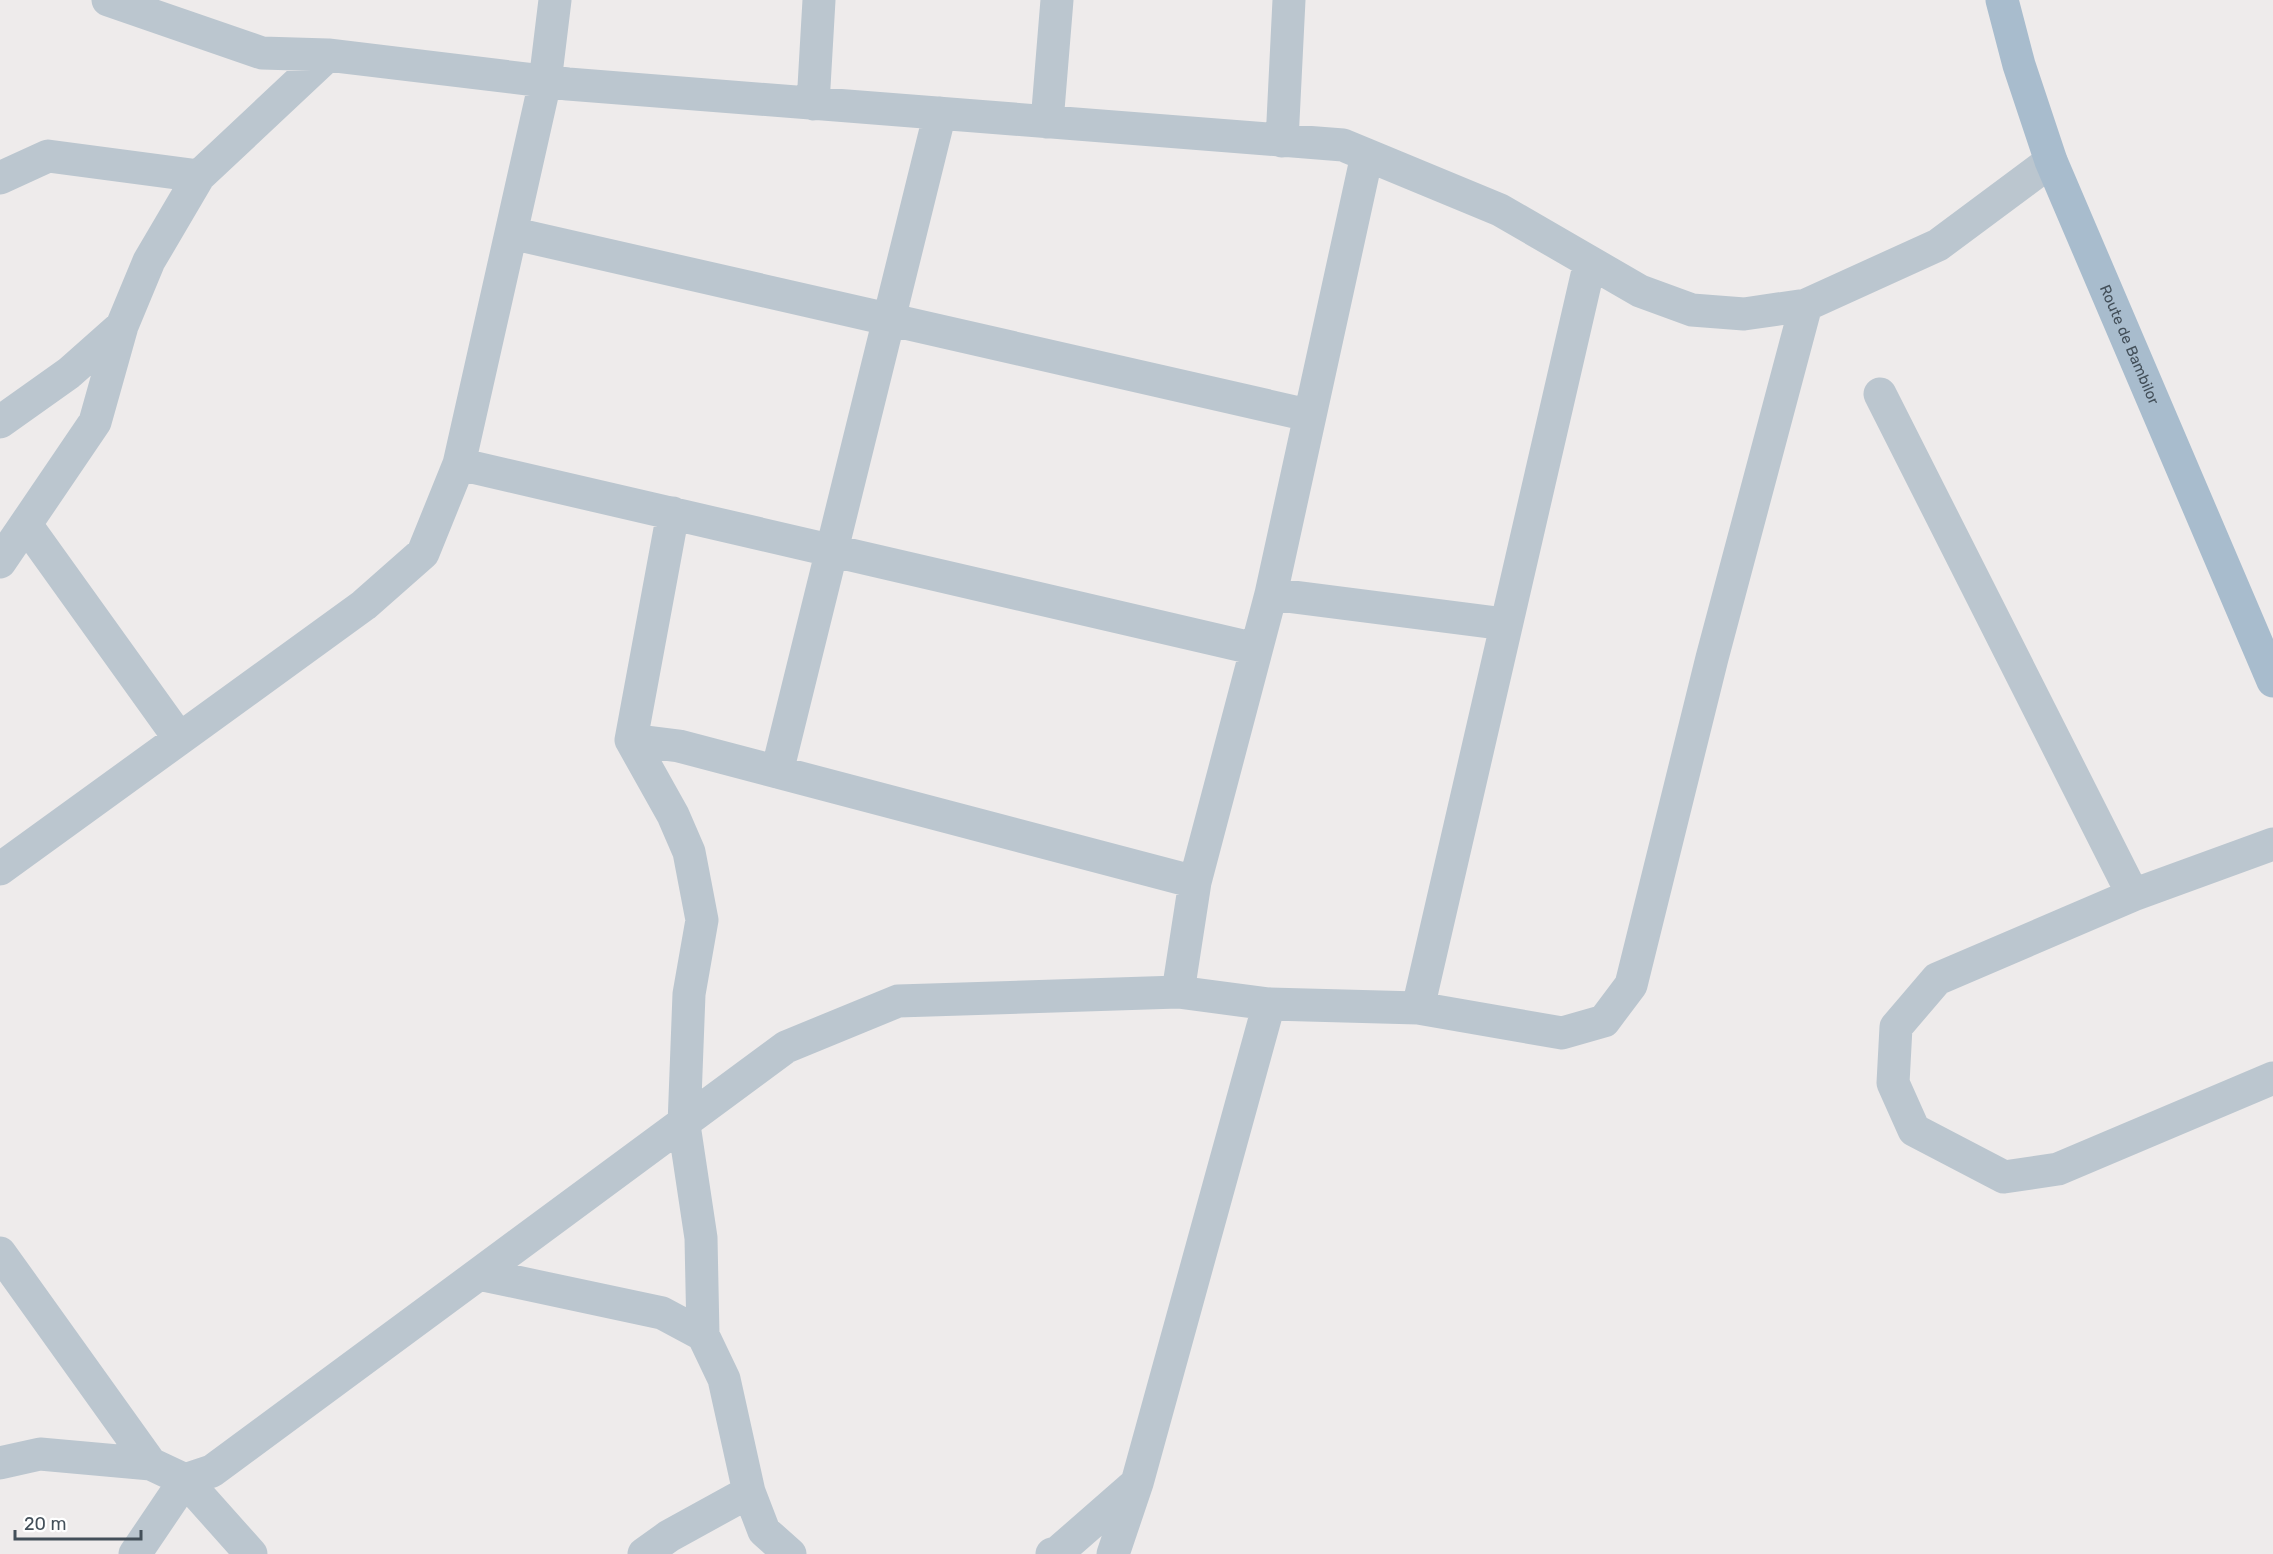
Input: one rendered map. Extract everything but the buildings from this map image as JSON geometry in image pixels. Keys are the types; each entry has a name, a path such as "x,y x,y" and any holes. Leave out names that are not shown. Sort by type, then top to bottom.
{"main road":[{"name":"Route de Bambilor","path":"2002,0 2019,65 2051,161 2273,681"}],"street":[{"path":"108,0 262,54 328,55 545,82 1343,145 1500,210 1640,291 1692,310 1744,314 1806,305 1938,245 2051,161"},
{"path":"0,869 364,605 423,553 459,464 545,82 555,0"},
{"path":"813,104 819,0"},
{"path":"1047,122 1057,0"},
{"path":"1282,141 1289,0"},
{"path":"0,562 27,526 95,422 122,326 149,261 200,176 328,55"},
{"path":"777,772 939,113"},
{"path":"1178,992 1195,882 1270,594 1367,155"},
{"path":"0,178 48,156 200,176"},
{"path":"511,233 1308,415"},
{"path":"1418,1008 1504,624 1590,262"},
{"path":"135,1554 185,1480 212,1471 684,1125 786,1047 898,1001 1178,992 1269,1004 1418,1008 1562,1033 1604,1021 1631,985 1712,658 1806,305"},
{"path":"0,422 69,373 122,326"},
{"path":"1880,394 2133,895"},
{"path":"459,464 1256,649"},
{"path":"673,513 631,740 673,815 689,852 702,920 689,994 684,1125 701,1238 704,1335 724,1378 749,1492 764,1531 790,1554"},
{"path":"27,526 179,738"},
{"path":"1270,594 1504,624"},
{"path":"631,740 679,746 1195,882"},
{"path":"2273,844 2133,895 1937,979 1896,1027 1893,1083 1914,1130 2004,1177 2058,1169 2273,1078"},
{"path":"1113,1554 1137,1483 1269,1004"},
{"path":"0,1253 151,1464"},
{"path":"479,1274 662,1313 704,1335"},
{"path":"0,1463 40,1454 151,1464 185,1480 251,1554"},
{"path":"1052,1554 1057,1553 1137,1483"},
{"path":"644,1554 669,1536 749,1492"}]}
